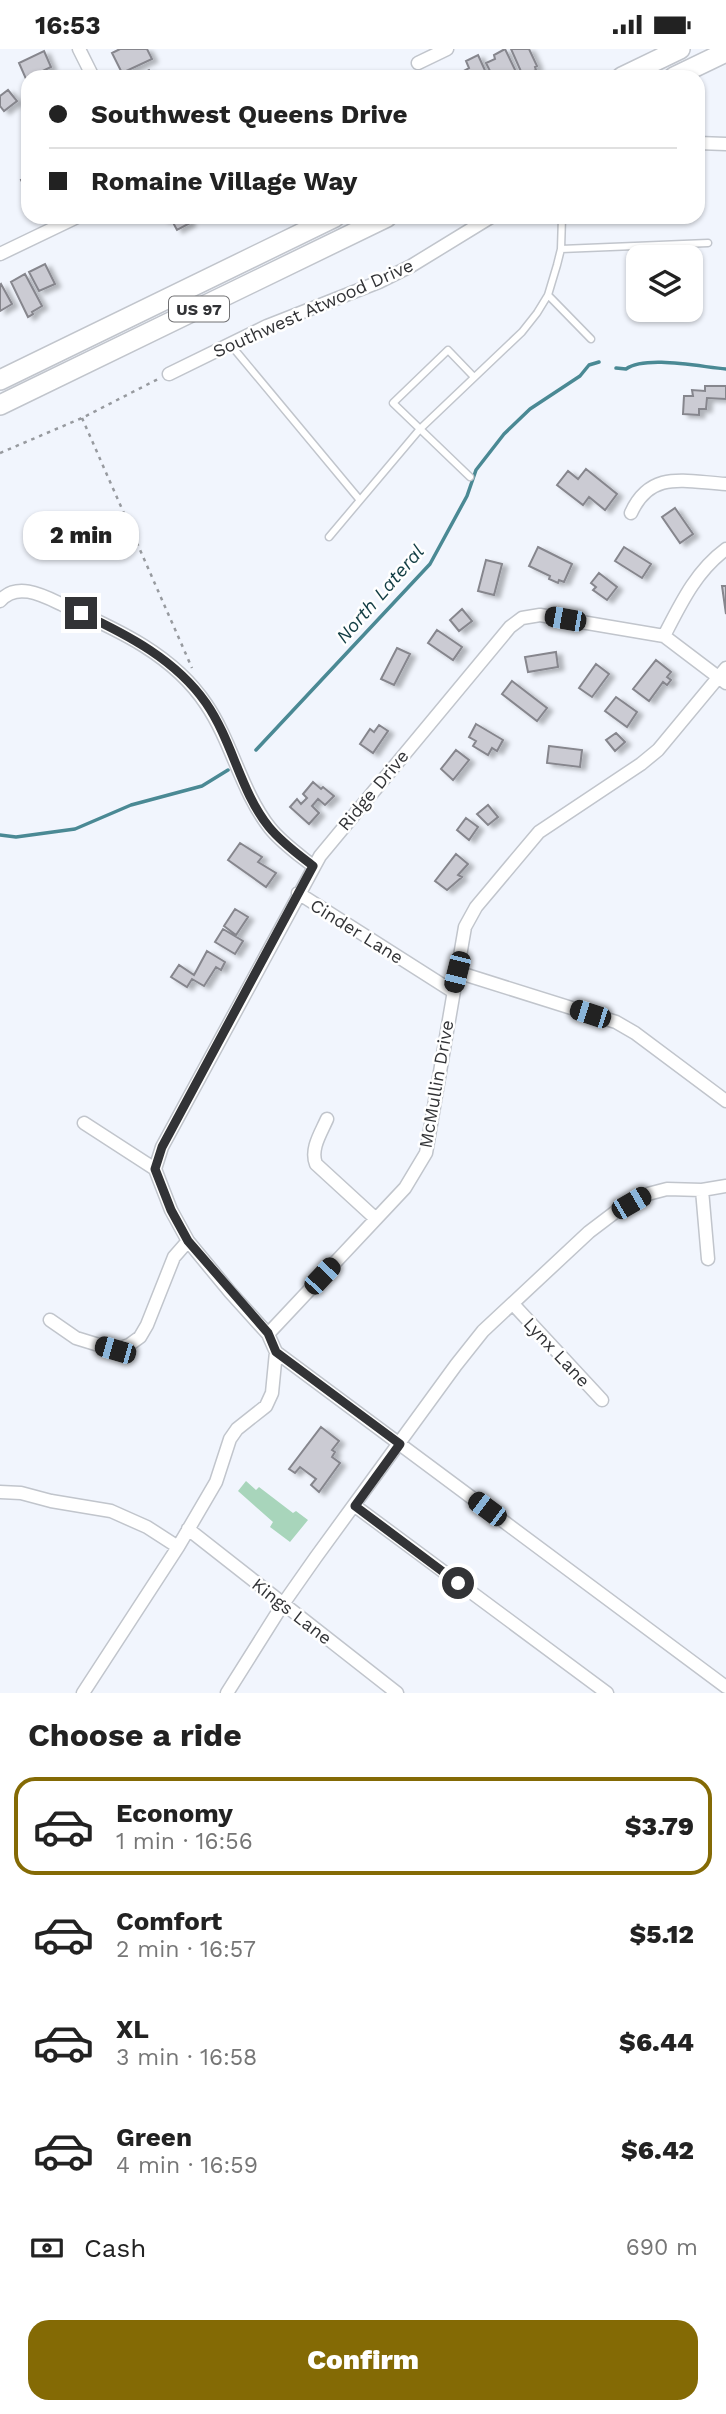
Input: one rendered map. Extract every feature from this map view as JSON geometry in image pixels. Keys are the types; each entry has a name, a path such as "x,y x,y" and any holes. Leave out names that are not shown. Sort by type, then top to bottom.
{"highway":[{"path":"636,70 680,49"},
{"path":"689,70 726,52"},
{"name":"US 97","path":"0,380 321,224"},
{"name":"US 97","path":"3,404 373,224"}],"street":[{"path":"79,49 90,70"},
{"path":"418,63 447,49"},
{"path":"705,143 726,144"},
{"path":"0,254 62,224"},
{"name":"Southwest Atwood Drive","path":"169,374 303,310 379,282 480,224"},
{"path":"631,513 643,491 654,484 670,481 726,484"},
{"path":"664,636 703,568 726,549"},
{"path":"2,595 18,591 37,593 125,634 163,660 192,686 206,704 223,732 260,814 285,844 313,866"},
{"name":"Ridge Drive","path":"155,1169 162,1147 313,866 346,822 510,627 522,618 540,615 664,636 723,676"},
{"name":"McMullin Drive","path":"268,1333 405,1188 426,1153 465,927 476,907 539,832 658,750 723,676"},
{"name":"Cinder Lane","path":"298,893 452,991"},
{"path":"457,972 616,1022 635,1033 726,1101"},
{"path":"327,1119 315,1149 316,1164 376,1219"},
{"path":"83,1693 177,1548 216,1482 230,1439 237,1429 266,1406 272,1392 276,1352 268,1333 188,1241 171,1210 155,1169 84,1122"},
{"path":"227,1693 283,1604 470,1347 589,1232 618,1210 644,1195 667,1189 702,1190 726,1186"},
{"path":"702,1190 708,1259"},
{"path":"50,1320 76,1338 115,1350 129,1345 143,1331 174,1257 188,1241"},
{"name":"Lynx Lane","path":"513,1304 602,1400"},
{"path":"276,1352 726,1687"},
{"path":"0,1492 21,1493 111,1511 147,1527 177,1548"},
{"path":"355,1506 607,1693"},
{"name":"Kings Lane","path":"188,1529 397,1693"}],"lane":[{"path":"329,537 420,429 522,332 548,295 561,249 562,224"},
{"path":"561,249 708,243"},
{"path":"548,295 591,339"},
{"path":"230,344 359,499"},
{"path":"470,477 393,403 448,350 474,377"}],"path":[{"path":"0,453 82,418 169,374"},
{"path":"82,418 193,670 192,686"}],"green space":[{"path":"246,1481 256,1490 259,1487 293,1513 296,1511 308,1520 290,1542 270,1527 273,1522 238,1491"}],"building":[{"path":"120,49 147,49 152,59 128,70 120,70 112,53"},
{"path":"505,49 515,70 490,70 486,63 495,59 494,55"},
{"path":"511,49 529,49 537,66 536,70 520,70"},
{"path":"44,51 51,67 45,70 22,70 19,63"},
{"path":"478,55 485,70 465,70 469,68 466,61"},
{"path":"8,90 17,101 4,111 0,106 0,96"},
{"path":"174,224 188,224 177,230"},
{"path":"45,264 55,284 39,291 29,272"},
{"path":"25,274 42,306 28,317 11,282"},
{"path":"0,285 12,304 0,311"},
{"path":"705,386 726,386 726,399 707,398 706,409 699,409 699,415 683,414 684,396 693,396 692,390 705,391"},
{"path":"586,469 617,494 605,510 589,497 583,505 557,485 568,471 578,479"},
{"path":"675,508 693,534 680,543 662,517"},
{"path":"538,547 572,564 564,582 559,580 558,583 549,579 550,576 529,566"},
{"path":"624,547 651,564 642,578 615,561"},
{"path":"486,560 502,564 494,595 478,591"},
{"path":"599,573 617,587 607,600 593,590 596,587 591,583"},
{"path":"722,586 726,586 726,614"},
{"path":"462,609 472,621 459,631 450,620"},
{"path":"437,630 462,647 453,660 428,643"},
{"path":"397,648 410,654 394,685 381,679"},
{"path":"556,652 558,667 528,672 525,657"},
{"path":"656,660 671,672 667,677 671,680 667,685 663,682 649,701 633,689"},
{"path":"596,664 609,674 592,697 579,688"},
{"path":"512,681 547,708 537,721 502,694"},
{"path":"616,697 637,712 627,727 605,711"},
{"path":"476,724 503,740 497,751 492,748 488,755 473,746 476,741 469,737"},
{"path":"379,725 388,731 373,753 360,744 370,729 374,732"},
{"path":"616,733 625,742 615,751 606,740"},
{"path":"549,746 582,750 580,767 547,763"},
{"path":"456,750 469,760 453,780 441,769"},
{"path":"313,782 334,796 325,805 318,799 312,806 319,813 309,824 290,807 297,799 301,804 307,798 303,794"},
{"path":"488,805 498,817 488,825 477,814"},
{"path":"466,818 478,827 469,840 457,830"},
{"path":"240,843 262,857 258,862 276,873 266,887 228,860"},
{"path":"456,854 468,864 458,875 462,877 447,890 435,881"},
{"path":"235,909 248,917 236,935 224,926"},
{"path":"223,929 243,941 235,954 215,942"},
{"path":"207,951 225,962 221,970 216,967 204,986 192,979 187,987 171,977 179,965 194,975"},
{"path":"321,1427 339,1441 332,1450 335,1452 332,1457 340,1463 319,1492 311,1485 316,1479 300,1467 295,1473 289,1469"}],"waterway":[{"name":"North Lateral","path":"256,750 430,564 467,496 476,470 504,434 530,409 580,376 589,365 599,362"},
{"name":"North Lateral","path":"616,368 626,369 635,365 660,362 726,369"},
{"name":"North Lateral","path":"0,835 16,837 75,829 131,805 202,786 228,770"}],"route":[{"path":"81,613 125,634 163,660 192,686 223,732 260,814 285,844 313,866 162,1147 155,1169 161,1186 188,1241 268,1333 276,1352 400,1444 355,1506 458,1583"}]}
